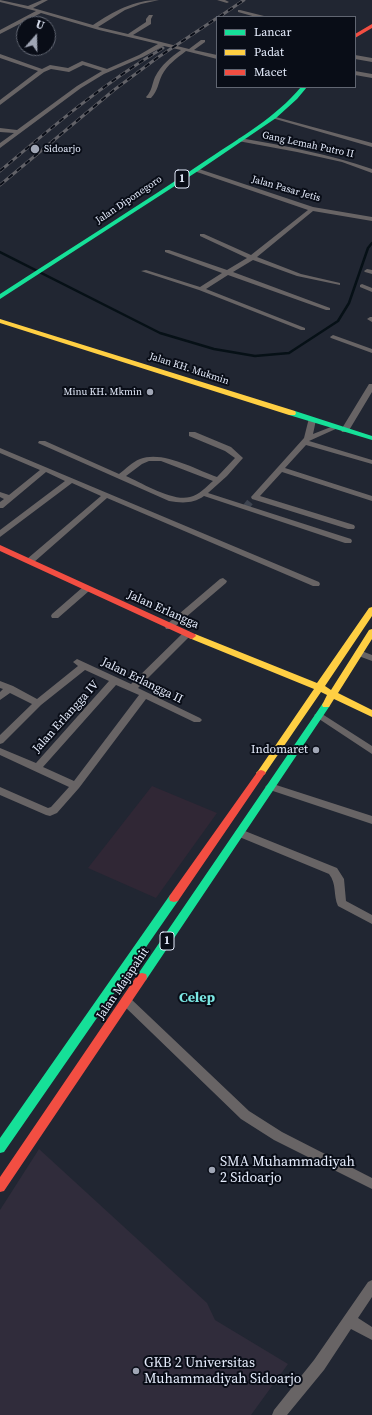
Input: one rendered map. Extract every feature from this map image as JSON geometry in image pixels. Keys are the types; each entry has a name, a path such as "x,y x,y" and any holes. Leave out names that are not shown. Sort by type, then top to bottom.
{"main road":[{"path":"356,35 372,26"},
{"name":"Jalan Diponegoro","path":"0,297 53,264 274,117 295,98 303,88"},
{"name":"Jalan KH. Mukmin","path":"0,321 372,438"},
{"name":"Jalan Erlangga","path":"0,548 86,589 187,634 320,688 372,714"},
{"name":"Jalan Majapahit","path":"0,1148 320,688 372,610"},
{"name":"1","path":"332,694 372,632"},
{"name":"Jalan Majapahit","path":"0,1187 34,1147 126,1001 332,694"}],"street":[{"path":"28,8 46,0"},
{"path":"94,27 116,12 142,2 157,0"},
{"path":"219,0 227,2"},
{"path":"0,2 41,11 108,31 216,57"},
{"path":"0,32 41,11"},
{"path":"240,11 258,16"},
{"path":"128,36 149,23 148,19 151,16"},
{"path":"149,97 154,91 158,76 166,65 203,41"},
{"path":"0,146 79,87 163,44"},
{"path":"0,56 42,71"},
{"path":"356,57 372,60"},
{"path":"0,103 42,71 50,67 70,70 82,64 108,71"},
{"path":"356,73 372,76"},
{"path":"274,117 372,145"},
{"path":"0,130 18,132"},
{"name":"Gang Lemah Putro II","path":"240,140 297,150 344,161 372,170"},
{"name":"Jalan Pasar Jetis","path":"196,170 312,209 372,219"},
{"path":"201,289 252,258 312,209"},
{"path":"202,235 252,258 299,275 338,284"},
{"path":"167,251 226,274 328,309"},
{"path":"144,271 201,289 303,329"},
{"path":"362,286 372,290"},
{"path":"333,337 372,351"},
{"path":"345,430 371,388"},
{"path":"249,504 306,440 312,420"},
{"path":"306,440 336,427"},
{"path":"42,443 172,498 185,501 195,499 204,494 235,464 239,458 228,449 192,434"},
{"path":"306,440 372,462"},
{"path":"0,450 43,471"},
{"path":"0,456 71,480 316,584"},
{"path":"121,476 141,461 153,458 162,459 217,480"},
{"path":"281,469 372,499"},
{"path":"0,506 43,471"},
{"path":"0,534 71,480"},
{"path":"0,494 10,498"},
{"path":"204,494 351,527"},
{"path":"30,561 106,495"},
{"path":"249,504 348,541"},
{"path":"169,626 223,581"},
{"path":"56,616 86,589"},
{"path":"131,689 187,634"},
{"path":"359,653 372,658"},
{"name":"Jalan Erlangga II","path":"38,702 80,664 143,696 197,720"},
{"name":"Jalan Erlangga IV","path":"37,768 114,681"},
{"path":"0,684 38,702 0,741"},
{"path":"0,697 10,688"},
{"path":"0,791 50,812 54,810 76,786 143,696"},
{"path":"319,715 372,751"},
{"path":"0,751 76,786"},
{"path":"270,787 312,802 338,808 372,820"},
{"path":"240,833 333,871 339,877 341,882 340,892 342,903 372,920"},
{"path":"126,1001 245,1115 278,1136 372,1184"},
{"path":"279,1415 319,1365 350,1321 372,1286"},
{"path":"350,1321 372,1334"}],"shaded area":[{"path":"152,786 217,813 156,898 88,868"},
{"path":"39,1149 207,1303 215,1320 288,1364 251,1415 0,1415 0,1210"}],"waterway":[{"path":"0,252 160,333 214,349 255,356 289,353 338,321 349,303 368,248 372,243"}],"tunnel":[{"path":"246,507 250,502"}],"railway":[{"path":"220,16 244,0"},
{"path":"0,185 114,90 157,58 216,19"},
{"path":"0,171 99,91 163,48"}],"traffic: fast":[{"path":"0,297 196,170 274,117 295,98 303,88"},
{"path":"292,413 372,438"},
{"path":"142,977 326,705"},
{"path":"0,1148 174,898"}],"traffic: slow":[{"path":"0,321 292,413"},
{"path":"261,773 372,610"},
{"path":"326,705 372,632"},
{"path":"192,636 320,688 372,714"}],"traffic: jam":[{"path":"356,35 372,26"},
{"path":"0,548 192,636"},
{"path":"174,898 261,773"},
{"path":"0,1187 142,977"}],"place":[{"name":"Sidoarjo","path":"35,149"},
{"name":"Minu KH. Mkmin","path":"150,392"},
{"name":"Indomaret","path":"316,750"},
{"name":"SMA Muhammadiyah 2 Sidoarjo","path":"212,1170"},
{"name":"GKB 2 Universitas Muhammadiyah Sidoarjo","path":"136,1371"}],"district":[{"name":"Celep","path":"197,998"}]}
